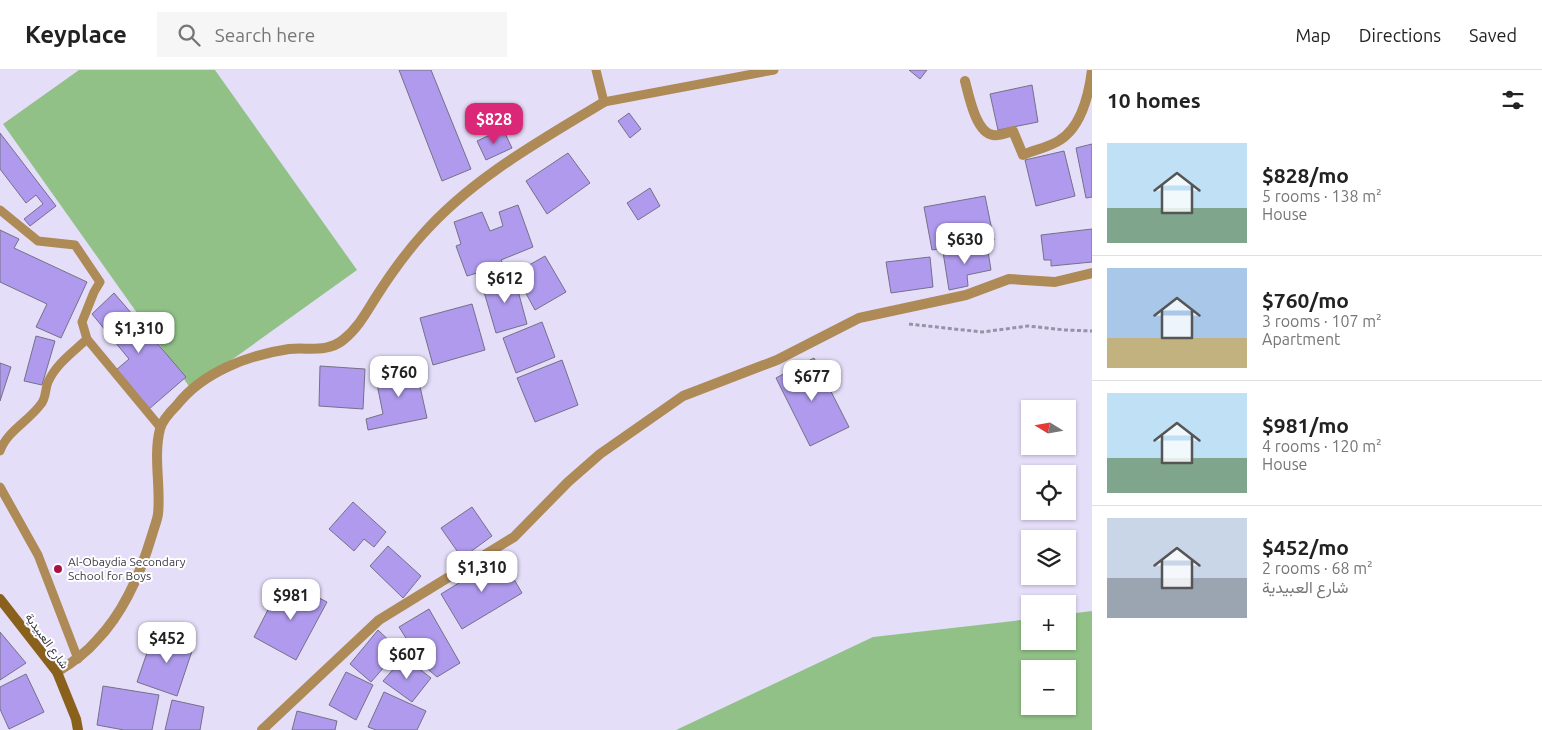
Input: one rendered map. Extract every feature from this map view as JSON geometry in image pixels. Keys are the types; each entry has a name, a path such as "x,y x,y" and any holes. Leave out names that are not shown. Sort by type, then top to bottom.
{"main road":[{"name":"شارع العبيدية","path":"0,599 57,672 76,719 78,730"}],"street":[{"path":"965,81 971,103 982,130 991,135 1000,135 1013,131 1023,155 1060,140 1076,124 1082,112 1092,70"},
{"path":"57,672 78,659 98,640 116,615 144,561 158,515 160,427 177,403 199,382 222,369 250,358 290,349 323,349 341,342 358,326 420,236 446,208 483,179 521,153 604,102"},
{"path":"262,730 379,620 514,537 568,482 600,454 683,396 777,360 858,318 966,296 1009,280 1055,282 1092,273"}],"lane":[{"path":"596,70 604,102 774,70"},
{"path":"0,210 38,241 75,245 100,282 82,322 88,339 160,427"},
{"path":"0,451 2,444 16,428 42,403 48,382 58,365 88,339"},
{"path":"0,487 38,555 78,659"}],"path":[{"path":"906,323 982,332 1028,326 1065,330 1092,330"}],"green space":[{"path":"79,70 215,70 357,270 191,389 3,124"},
{"path":"1092,611 1092,730 676,730 873,637 1021,620 1021,650 1076,650 1076,613"}],"building":[{"path":"399,70 431,70 471,169 442,181"},
{"path":"909,70 927,70 920,79"},
{"path":"1032,85 1038,122 998,130 990,94"},
{"path":"629,113 641,129 630,138 618,121"},
{"path":"503,129 512,148 486,160 477,141"},
{"path":"0,133 56,206 30,226 24,219 43,204 36,195 26,203 0,169"},
{"path":"1092,144 1092,197 1086,198 1076,148"},
{"path":"1064,151 1075,196 1036,206 1025,160"},
{"path":"568,153 590,183 547,214 526,181"},
{"path":"650,188 660,206 638,220 627,203"},
{"path":"985,196 994,240 932,250 924,207"},
{"path":"518,205 533,247 501,260 508,275 481,283 477,273 467,276 456,246 461,244 454,222 482,212 490,231 503,226 499,212"},
{"path":"1092,229 1092,262 1051,266 1051,260 1044,260 1041,235"},
{"path":"0,230 19,239 14,248 87,282 61,338 36,327 47,304 0,282"},
{"path":"987,245 991,270 967,275 968,286 949,290 943,252"},
{"path":"545,256 566,292 535,310 515,273"},
{"path":"930,257 933,287 891,293 886,262"},
{"path":"514,276 527,324 496,333 482,285"},
{"path":"114,293 186,377 149,409 116,370 129,359 92,314"},
{"path":"472,304 485,350 433,365 420,318"},
{"path":"542,322 555,357 516,373 503,338"},
{"path":"36,336 55,341 42,385 24,381"},
{"path":"814,358 849,427 810,446 776,378"},
{"path":"562,360 578,405 535,422 517,378"},
{"path":"0,363 11,367 0,401"},
{"path":"415,364 427,418 368,430 366,419 383,414 375,374"},
{"path":"320,366 365,369 363,409 319,406"},
{"path":"353,502 386,532 374,547 364,539 354,551 329,529"},
{"path":"472,507 492,536 462,558 441,528"},
{"path":"388,546 421,576 403,598 370,566"},
{"path":"501,557 522,593 462,629 441,594"},
{"path":"288,582 327,602 296,660 254,637 274,598 278,600"},
{"path":"429,609 460,663 437,677 423,665 399,627"},
{"path":"378,630 399,650 371,682 350,664"},
{"path":"166,631 195,642 177,696 137,682 150,644 160,647"},
{"path":"0,632 26,663 0,680"},
{"path":"404,657 431,678 412,702 383,681"},
{"path":"346,672 373,685 356,720 329,705"},
{"path":"26,674 44,712 9,729 0,709 0,687"},
{"path":"103,686 159,695 152,730 124,730 97,725"},
{"path":"384,692 426,711 417,730 376,730 368,727"},
{"path":"172,700 204,707 200,730 165,730"},
{"path":"297,711 337,721 335,730 292,730"}],"place":[{"name":"Al-Obaydia Secondary School for Boys","path":"58,569"}]}
